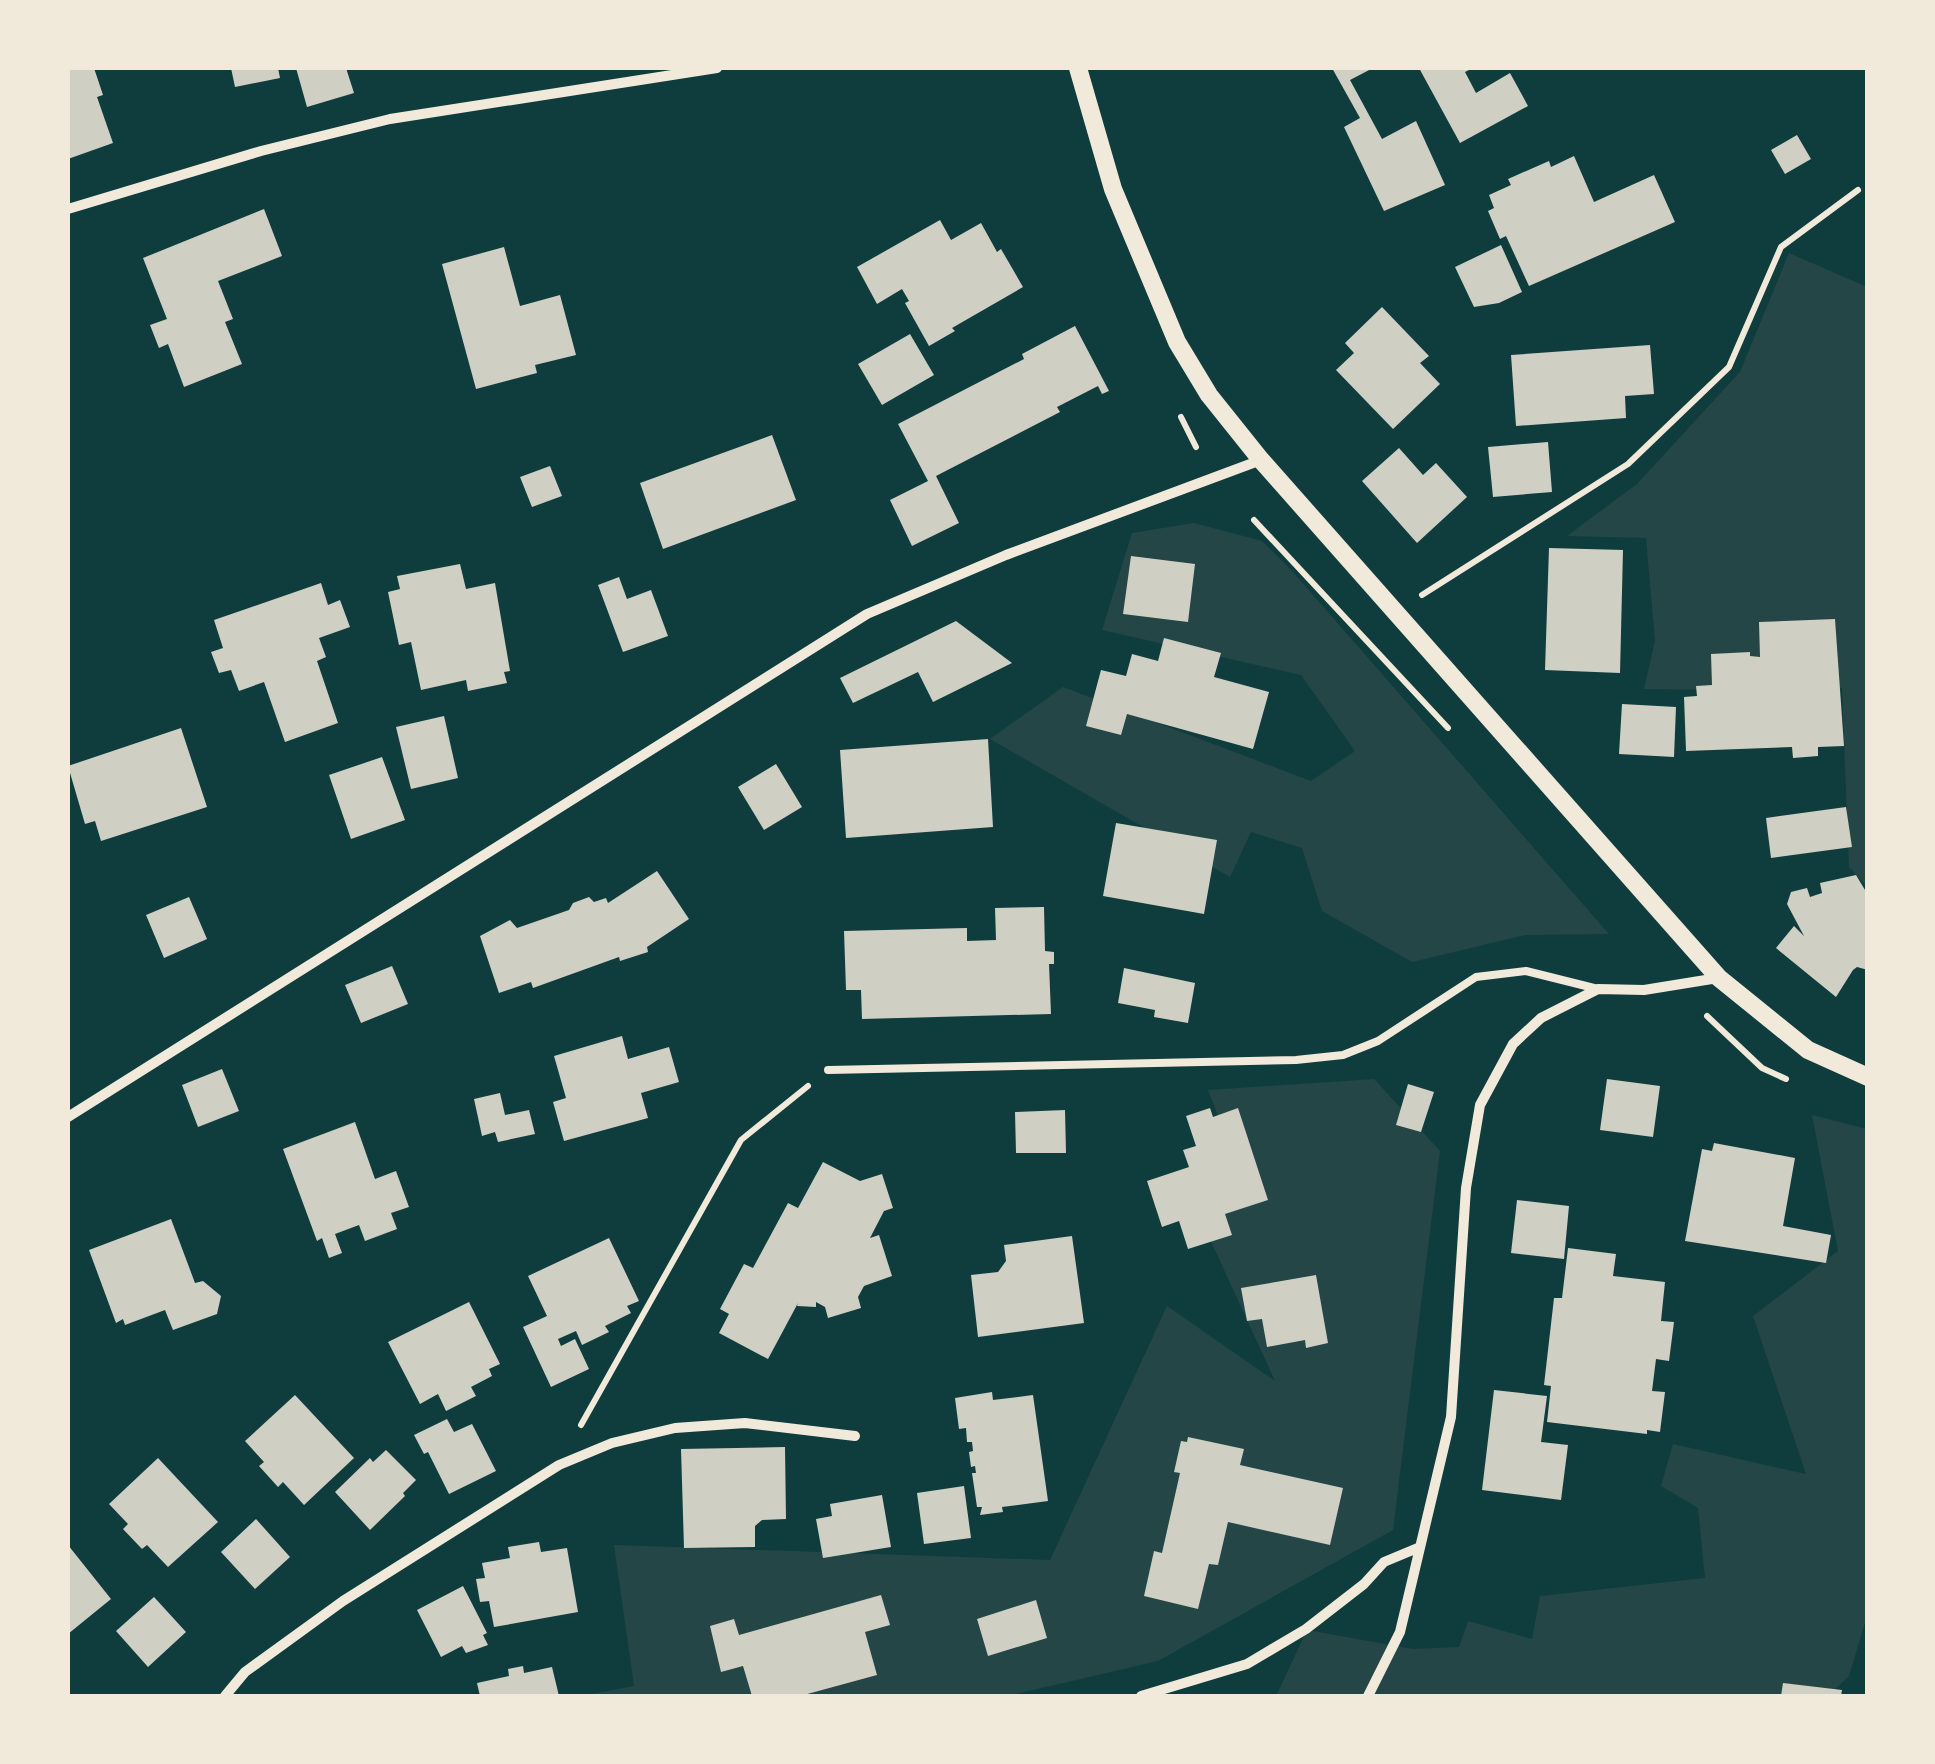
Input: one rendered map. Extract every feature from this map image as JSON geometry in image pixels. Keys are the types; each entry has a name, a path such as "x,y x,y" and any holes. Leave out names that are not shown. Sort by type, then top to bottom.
{"street":[{"path":"68,210 261,151 390,119 718,68"},
{"path":"1078,68 1113,189 1177,342 1209,395 1261,460 1720,978 1808,1050 1868,1077"},
{"path":"68,1116 867,614 1006,555 1261,460"},
{"path":"1368,1696 1400,1632 1451,1417 1466,1188 1480,1105 1513,1044 1540,1018 1598,990 1644,990 1720,978"},
{"path":"225,1696 245,1672 343,1601 559,1465 612,1444 675,1428 745,1424 856,1436"},
{"path":"1141,1696 1247,1664 1306,1629 1364,1584 1384,1562 1420,1547"}],"lane":[{"path":"828,1070 1343,1055 1378,1041 1476,977 1526,972 1598,990"}],"path":[{"path":"1396,613 1628,464 1729,367 1781,246 1858,190"},
{"path":"559,1465 741,1140 828,1070"}],"shaded area":[{"path":"1789,253 1867,287 1867,887 1849,867 1842,688 1644,689 1655,641 1646,538 1567,536 1637,484 1740,372"},
{"path":"1194,523 1262,541 1609,934 1525,935 1412,962 1322,911 1302,848 1251,832 1230,877 990,739 1063,687 1311,781 1355,751 1301,675 1102,630 1132,533"},
{"path":"1374,1079 1440,1151 1393,1530 1158,1661 1007,1696 581,1696 634,1686 614,1545 1050,1560 1167,1306 1275,1381 1209,1237 1232,1151 1208,1090"},
{"path":"1812,1115 1867,1129 1867,1616 1849,1676 1828,1696 1276,1696 1307,1630 1413,1649 1459,1647 1468,1621 1532,1639 1540,1596 1705,1578 1698,1508 1661,1486 1673,1444 1806,1474 1753,1316 1838,1251"}],"building":[{"path":"68,68 94,68 103,95 97,97 113,143 68,159"},
{"path":"231,68 278,68 280,78 235,87"},
{"path":"296,68 346,68 354,93 307,107"},
{"path":"1332,68 1373,68 1350,80 1382,139 1416,121 1445,185 1384,211 1344,127 1360,118"},
{"path":"1419,68 1473,68 1465,72 1476,93 1510,73 1528,106 1460,143"},
{"path":"1797,135 1811,159 1785,174 1771,150"},
{"path":"1574,156 1594,202 1654,175 1675,222 1529,286 1506,236 1500,239 1488,211 1494,208 1489,195 1511,185 1508,179 1549,161 1551,167"},
{"path":"264,209 282,256 218,281 233,319 225,322 242,364 184,387 168,344 159,348 150,325 167,319 143,258"},
{"path":"940,220 951,240 981,223 1023,287 952,328 955,331 929,346 905,303 909,301 902,289 877,304 857,267"},
{"path":"1501,245 1522,292 1499,303 1474,307 1455,267"},
{"path":"504,247 520,306 560,295 576,355 535,365 537,373 476,389 442,264"},
{"path":"1382,307 1429,356 1420,363 1440,384 1393,429 1336,370 1354,353 1345,343"},
{"path":"1075,326 1109,391 1102,394 1098,386 1057,407 1060,412 936,476 959,523 912,546 890,500 928,481 898,424 1024,359 1022,354"},
{"path":"910,334 934,375 882,405 858,364"},
{"path":"1650,345 1654,394 1625,396 1626,418 1516,426 1511,355"},
{"path":"772,435 796,500 663,549 640,483"},
{"path":"1548,442 1552,492 1493,497 1488,447"},
{"path":"1399,448 1423,475 1436,463 1467,497 1417,543 1362,481"},
{"path":"550,466 562,496 532,507 520,477"},
{"path":"1549,548 1623,550 1620,673 1545,670"},
{"path":"1131,556 1195,564 1188,622 1123,614"},
{"path":"460,564 466,589 495,583 510,671 504,672 507,683 468,691 466,680 421,690 411,642 399,645 388,592 400,589 397,576"},
{"path":"619,577 627,599 651,590 668,636 623,652 598,585"},
{"path":"321,583 328,605 340,600 350,627 319,638 326,657 317,661 338,723 285,742 264,682 239,691 231,670 219,673 211,652 223,648 214,620"},
{"path":"1835,619 1844,746 1818,747 1818,756 1793,758 1792,747 1686,751 1684,697 1697,696 1696,686 1712,685 1711,654 1750,652 1750,656 1760,657 1759,622"},
{"path":"956,621 1012,663 933,702 918,672 853,703 840,678"},
{"path":"1164,638 1221,653 1214,677 1269,692 1253,749 1127,714 1121,735 1086,726 1101,670 1126,676 1132,654 1158,661"},
{"path":"1622,704 1676,707 1674,757 1619,754"},
{"path":"444,716 458,778 411,789 396,727"},
{"path":"181,728 207,807 101,841 95,821 85,824 68,766"},
{"path":"988,739 993,827 846,838 840,750"},
{"path":"382,757 405,820 351,839 329,775"},
{"path":"776,764 802,807 764,830 738,787"},
{"path":"1846,807 1852,847 1771,858 1766,818"},
{"path":"1116,823 1217,840 1204,914 1103,896"},
{"path":"657,871 689,919 647,947 648,952 620,961 619,957 533,988 531,982 499,993 480,936 510,920 517,928 569,910 573,903 589,897 594,902 606,898 608,903"},
{"path":"1856,875 1868,895 1868,970 1853,970 1836,997 1776,948 1794,926 1804,936 1787,904 1791,892 1807,888 1810,897 1822,893 1820,883"},
{"path":"189,897 207,939 164,958 146,915"},
{"path":"1044,907 1045,951 1054,952 1054,964 1049,964 1051,1014 862,1019 861,990 846,990 844,931 967,928 967,941 996,940 995,908"},
{"path":"392,966 408,1004 361,1023 345,985"},
{"path":"1124,968 1195,983 1188,1023 1154,1017 1155,1010 1118,1003"},
{"path":"622,1036 628,1059 669,1047 679,1082 641,1093 648,1118 564,1141 553,1102 566,1098 554,1056"},
{"path":"222,1069 239,1111 198,1127 182,1085"},
{"path":"1607,1079 1660,1086 1653,1137 1600,1130"},
{"path":"1408,1084 1434,1092 1421,1132 1396,1125"},
{"path":"500,1093 505,1115 529,1110 535,1134 498,1142 495,1132 482,1136 474,1099"},
{"path":"1210,1108 1213,1117 1238,1108 1268,1200 1225,1214 1232,1235 1188,1249 1179,1221 1162,1227 1147,1181 1189,1167 1183,1150 1196,1146 1186,1116"},
{"path":"1065,1110 1066,1153 1016,1153 1015,1112"},
{"path":"355,1122 375,1179 396,1171 409,1207 391,1213 397,1229 365,1241 359,1225 335,1234 342,1253 329,1258 322,1238 317,1241 283,1149"},
{"path":"1714,1143 1795,1158 1783,1226 1831,1235 1826,1263 1685,1241 1702,1149 1712,1151"},
{"path":"823,1162 860,1181 882,1174 893,1208 884,1211 870,1238 879,1235 892,1276 864,1286 858,1297 861,1308 828,1318 825,1307 816,1302 816,1307 797,1306 798,1303 768,1359 719,1333 729,1314 720,1309 744,1264 753,1268 788,1203 798,1208"},
{"path":"1517,1200 1569,1206 1564,1259 1511,1253"},
{"path":"171,1219 195,1283 203,1281 221,1296 217,1314 173,1330 165,1310 125,1325 123,1319 116,1323 89,1250"},
{"path":"1072,1236 1084,1323 978,1337 971,1275 998,1272 1006,1261 1004,1245"},
{"path":"609,1238 639,1301 627,1306 631,1313 605,1326 609,1332 582,1345 576,1331 558,1339 561,1346 575,1339 589,1369 551,1387 523,1327 547,1316 528,1276"},
{"path":"1568,1248 1616,1254 1613,1276 1665,1282 1661,1321 1674,1322 1669,1361 1656,1359 1652,1391 1665,1392 1660,1432 1647,1430 1647,1434 1547,1422 1551,1386 1544,1385 1554,1298 1562,1298"},
{"path":"1316,1275 1328,1343 1306,1348 1305,1340 1267,1347 1262,1319 1247,1321 1241,1288"},
{"path":"469,1302 500,1364 489,1369 492,1376 471,1387 476,1396 446,1411 438,1394 420,1404 388,1342"},
{"path":"1494,1390 1547,1396 1541,1442 1568,1445 1561,1500 1482,1490"},
{"path":"992,1392 993,1400 1033,1395 1048,1501 1002,1507 1003,1512 980,1515 982,1507 977,1507 972,1473 976,1473 975,1466 971,1467 969,1452 973,1451 972,1442 967,1442 966,1428 959,1429 955,1398"},
{"path":"295,1395 354,1458 304,1505 283,1482 278,1487 259,1466 264,1462 245,1441"},
{"path":"447,1419 454,1432 472,1424 496,1471 449,1494 428,1452 424,1454 414,1435"},
{"path":"1188,1437 1244,1449 1240,1465 1343,1488 1330,1545 1228,1522 1218,1565 1209,1564 1198,1609 1144,1596 1154,1551 1162,1553 1180,1473 1174,1472 1181,1441 1187,1442"},
{"path":"785,1447 786,1519 762,1520 755,1526 755,1547 684,1548 681,1449"},
{"path":"386,1450 416,1480 370,1530 335,1492 370,1458 373,1462"},
{"path":"158,1458 218,1522 168,1567 147,1545 142,1549 123,1529 128,1524 109,1504"},
{"path":"964,1486 971,1538 924,1544 917,1493"},
{"path":"882,1495 891,1547 823,1558 816,1519 832,1516 830,1504"},
{"path":"256,1519 290,1557 255,1589 221,1552"},
{"path":"539,1542 541,1552 567,1548 578,1612 494,1627 489,1601 480,1602 476,1579 485,1578 482,1563 510,1558 508,1547"},
{"path":"68,1545 111,1599 68,1634"},
{"path":"463,1586 487,1633 483,1635 488,1645 466,1653 462,1646 441,1657 417,1610"},
{"path":"881,1595 890,1625 865,1632 877,1675 800,1696 752,1696 743,1666 721,1672 710,1626 734,1619 739,1635"},
{"path":"154,1597 186,1632 148,1667 116,1631"},
{"path":"1036,1600 1047,1638 988,1656 977,1619"},
{"path":"523,1666 524,1673 552,1667 559,1696 480,1696 477,1683 509,1676 508,1669"},
{"path":"1783,1683 1842,1690 1841,1696 1781,1696"}]}
